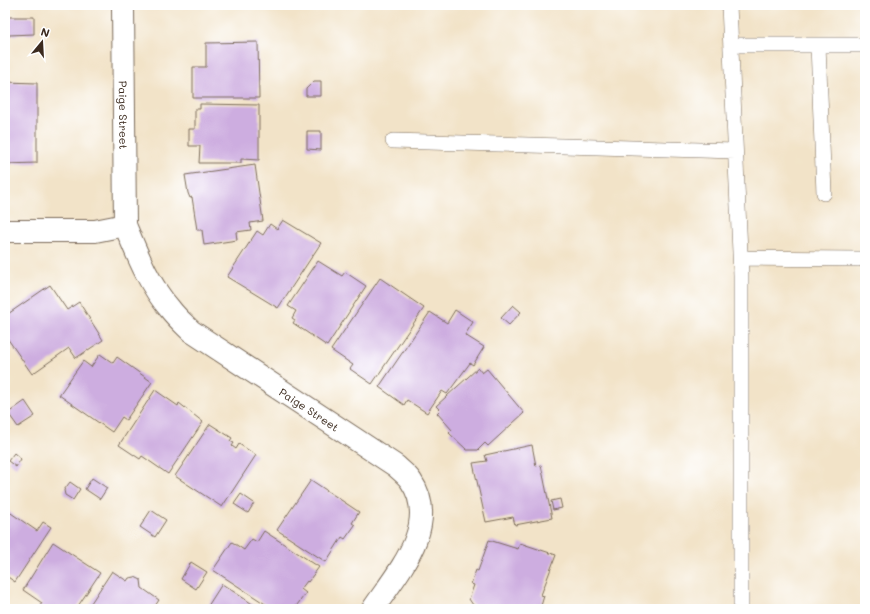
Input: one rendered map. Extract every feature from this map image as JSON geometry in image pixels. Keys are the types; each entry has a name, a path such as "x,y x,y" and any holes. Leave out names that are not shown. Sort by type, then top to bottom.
{"street":[{"name":"Paige Street","path":"122,5 125,225 138,258 152,283 170,309 191,331 396,466 411,480 419,497 422,511 416,539 406,559 373,609"},
{"path":"5,231 95,230 125,225"}],"lane":[{"path":"729,5 741,258 741,609"},
{"path":"731,45 865,45"},
{"path":"818,45 824,193"},
{"path":"393,141 736,151"},
{"path":"741,258 859,259"}],"building":[{"path":"8,17 34,17 34,34 9,35 9,37 5,37 5,20 8,20"},
{"path":"258,42 259,98 193,98 193,67 206,67 206,43"},
{"path":"314,81 321,81 321,96 306,96 306,89"},
{"path":"5,82 37,83 37,163 5,164"},
{"path":"200,104 259,105 259,160 241,159 241,163 199,163 200,146 189,146 189,129 195,129 195,109 200,109"},
{"path":"307,131 321,131 321,150 307,149"},
{"path":"255,165 263,221 250,223 251,230 236,232 237,240 204,245 202,230 197,230 192,197 190,198 188,193 185,175"},
{"path":"283,220 321,243 278,308 227,277 257,231 263,235 270,224 277,229"},
{"path":"318,261 342,276 345,272 366,286 327,346 293,323 295,320 292,318 296,311 288,306"},
{"path":"380,278 424,308 372,384 350,369 353,365 331,350"},
{"path":"50,285 67,310 79,302 103,340 76,358 69,348 32,374 5,335 5,316"},
{"path":"513,305 521,312 509,325 501,318"},
{"path":"455,310 473,322 465,335 484,347 473,365 470,363 447,394 442,391 427,413 407,400 404,405 379,387 430,312 447,323"},
{"path":"100,354 113,363 117,357 152,382 126,420 122,417 112,432 59,395 83,361 91,367"},
{"path":"478,368 482,373 487,369 524,413 488,446 485,443 478,450 467,450 449,433 452,430 437,413 440,410 436,406"},
{"path":"155,390 178,406 179,403 203,422 168,474 142,456 140,459 119,445"},
{"path":"25,401 35,416 18,427 8,413"},
{"path":"210,424 232,438 230,441 234,443 232,446 236,449 239,444 256,455 222,507 175,476"},
{"path":"532,445 536,466 541,465 552,518 515,525 513,517 486,522 473,463 487,461 485,455"},
{"path":"14,453 21,459 16,467 8,461"},
{"path":"92,478 107,488 100,499 85,489"},
{"path":"311,480 359,512 352,523 355,525 345,539 342,537 326,562 277,530"},
{"path":"70,482 80,489 73,500 65,495 64,490"},
{"path":"241,494 254,503 248,513 234,504"},
{"path":"560,499 562,508 553,510 551,501"},
{"path":"5,509 37,531 43,522 51,527 15,582 5,575"},
{"path":"151,510 166,520 155,537 140,527"},
{"path":"264,531 319,567 301,589 306,593 294,609 273,609 213,570 232,542 244,550 252,539 257,542"},
{"path":"489,540 518,549 520,543 556,555 541,595 544,596 540,609 483,609 473,605 469,599 474,585 471,584 476,570 478,571"},
{"path":"53,542 100,573 76,609 38,609 42,603 23,590"},
{"path":"191,562 207,572 196,589 181,579"},
{"path":"112,571 127,581 129,578 135,577 141,580 142,588 159,600 153,609 87,609"},
{"path":"222,584 260,609 206,609"}]}
